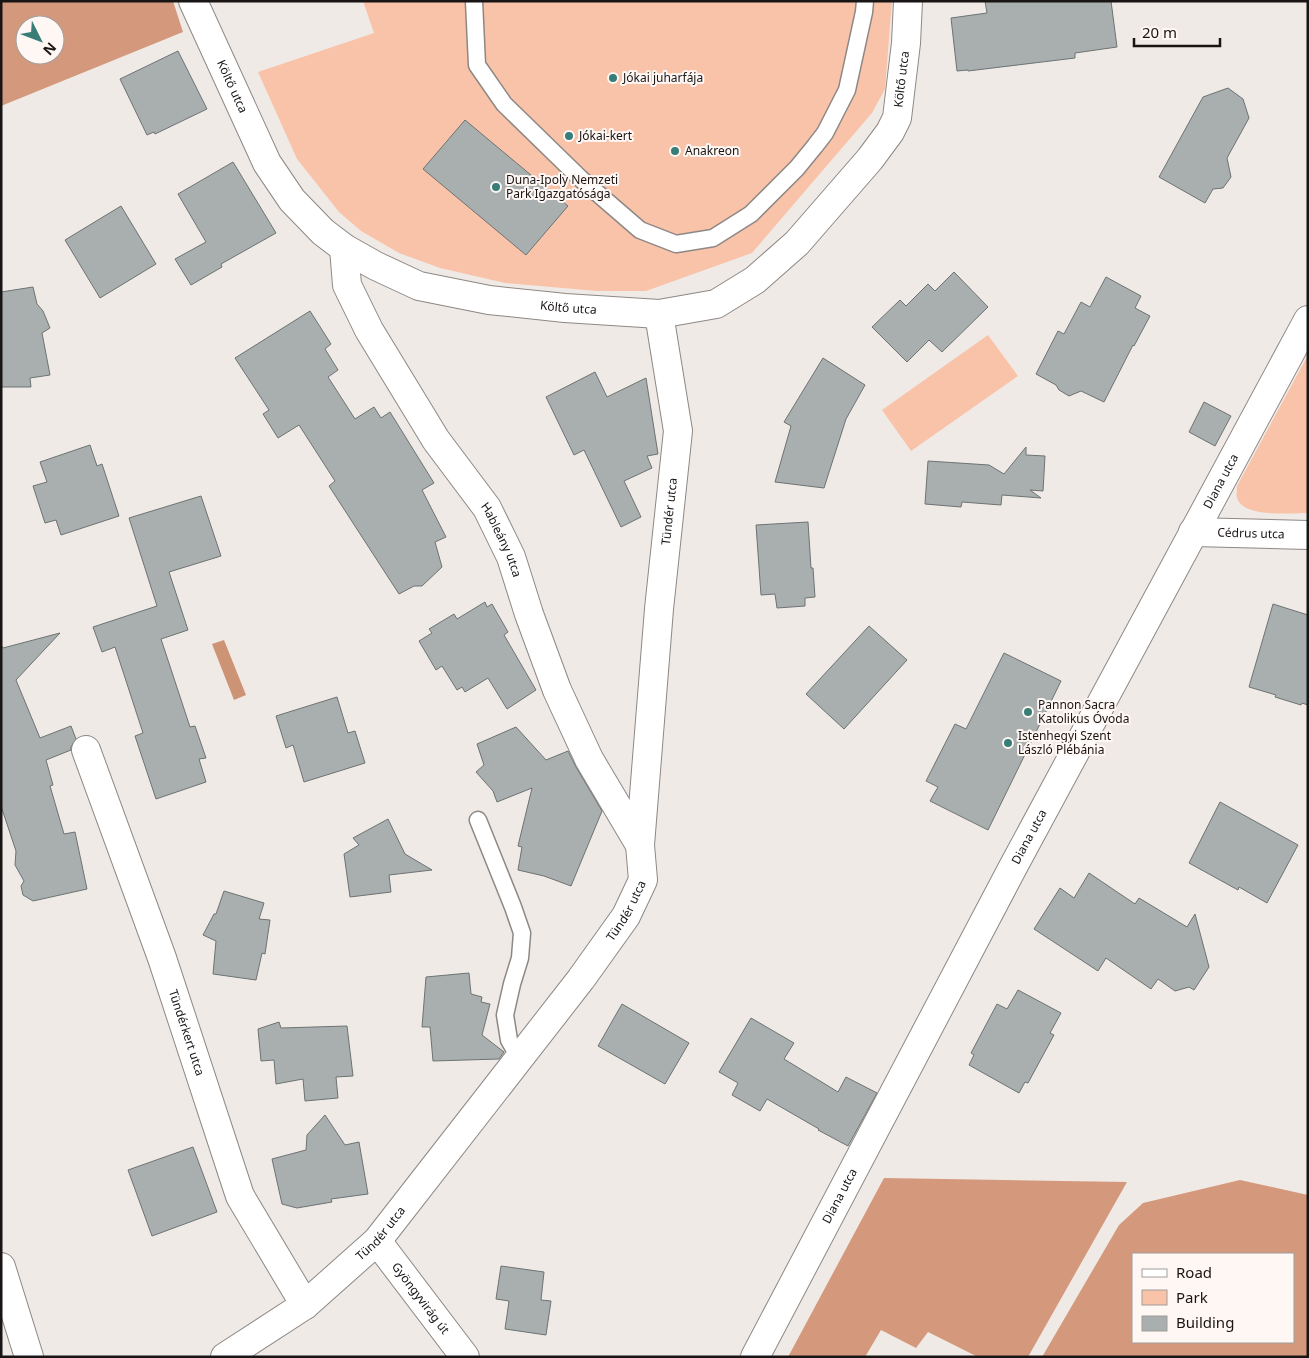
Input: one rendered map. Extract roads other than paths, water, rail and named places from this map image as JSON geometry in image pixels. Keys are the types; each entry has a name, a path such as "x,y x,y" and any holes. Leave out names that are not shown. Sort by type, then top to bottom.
{"street":[{"name":"Költő utca","path":"193,1 267,163 292,200 323,232 344,248 376,266 419,286 499,301 565,308 659,314 716,304 755,280 797,243 870,158 890,132 897,118 906,43 908,1"},
{"name":"Hableány utca","path":"344,248 347,286 369,330 436,440 487,508 512,557 529,614 557,690 589,759 640,845"},
{"name":"Tündér utca","path":"225,1357 304,1305 377,1241 581,979 626,916 642,880 640,845 659,609 678,431 659,314"},
{"name":"Diana utca","path":"755,1357 1012,867 1308,320"},
{"name":"Cédrus utca","path":"1193,532 1308,535"},
{"name":"Tündérkert utca","path":"86,750 162,958 240,1196 304,1305"},
{"name":"Gyöngyvirág út","path":"377,1241 465,1357"},
{"path":"1,1267 29,1357"}],"lane":[{"path":"474,1 477,65 504,104 580,179 640,230 676,244 713,238 751,214 797,168 825,133 847,90 864,12 864,1"},
{"path":"478,820 514,907 522,933 520,958 512,984 506,1015 509,1040 520,1059"}],"place":[{"name":"Jókai juharfája","path":"613,78"},
{"name":"Jókai-kert","path":"569,136"},
{"name":"Anakreon","path":"675,151"},
{"name":"Duna-Ipoly Nemzeti Park Igazgatósága","path":"496,187"},
{"name":"Pannon Sacra Katolikus Óvoda","path":"1028,712"},
{"name":"Istenhegyi Szent László Plébánia","path":"1008,743"}]}
